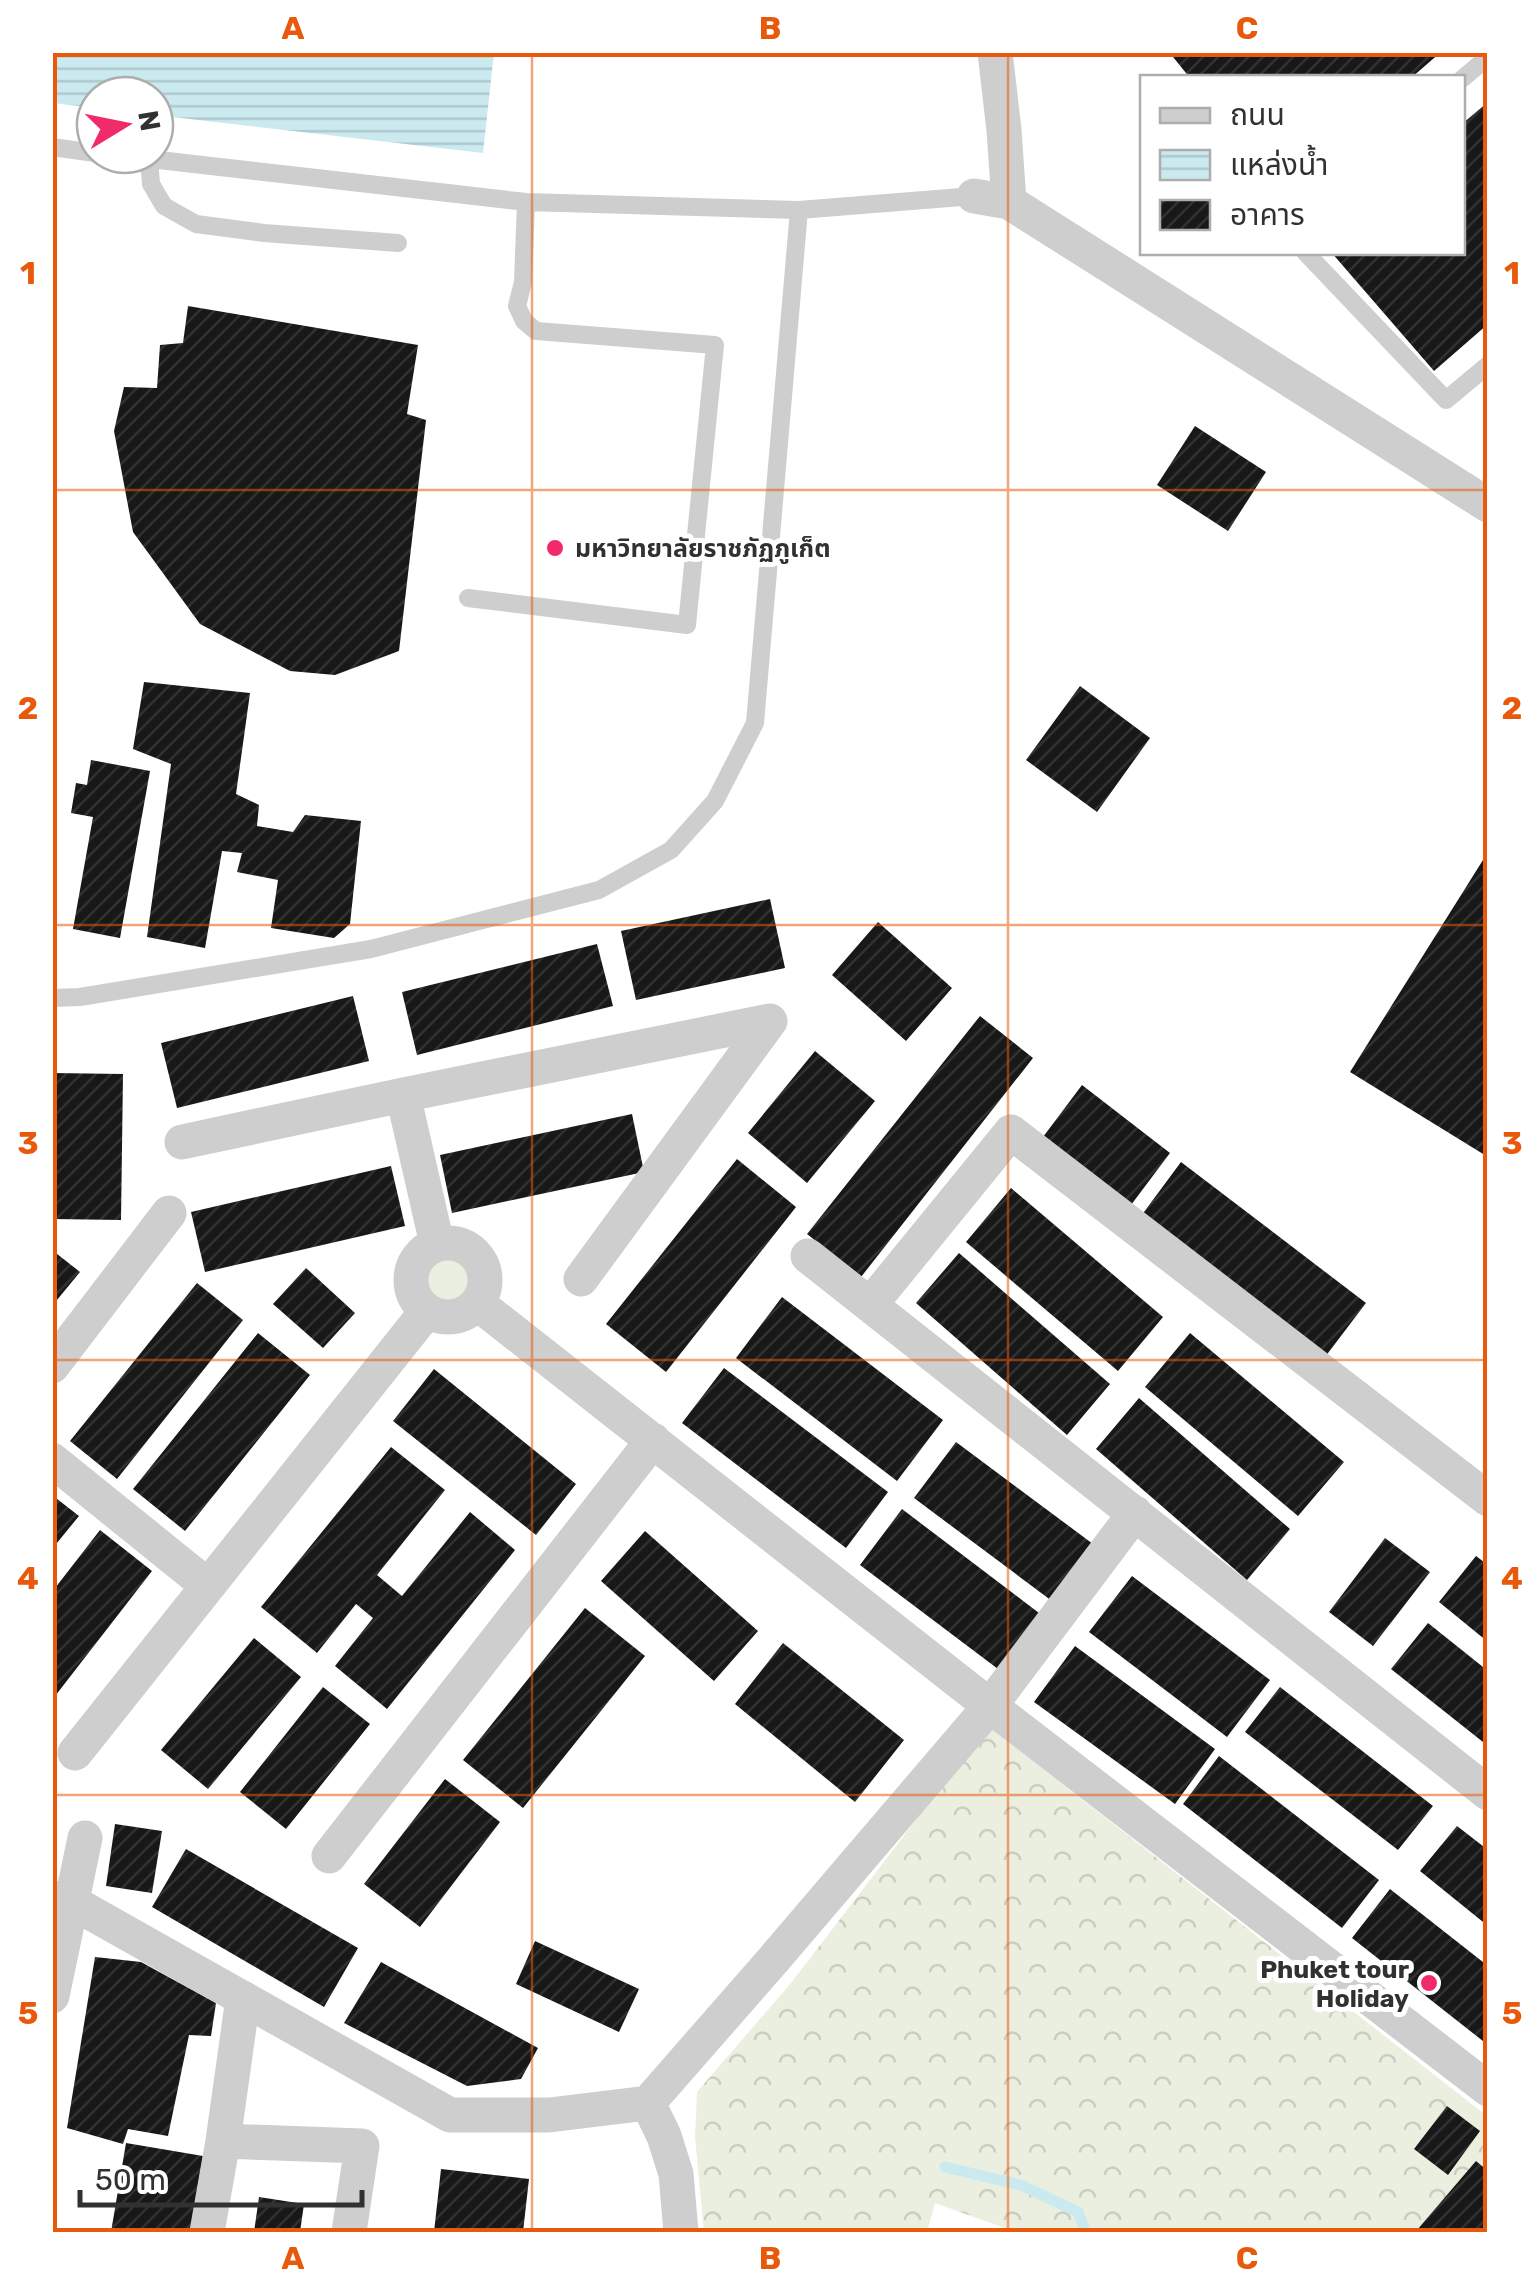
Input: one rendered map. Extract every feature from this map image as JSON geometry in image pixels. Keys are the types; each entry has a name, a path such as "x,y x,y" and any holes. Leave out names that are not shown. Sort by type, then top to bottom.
{"street":[{"path":"995,52 1009,202"},
{"path":"974,196 1009,202 1488,505"},
{"path":"182,1142 770,1021 581,1279"},
{"path":"403,1094 436,1244"},
{"path":"870,1304 1011,1132 1488,1499"},
{"path":"52,1366 169,1212"},
{"path":"449,1242 470,1249 485,1273 484,1291 477,1304 448,1318 427,1311 411,1287 414,1262 436,1244 449,1242"},
{"path":"808,1256 1488,1793"},
{"path":"477,1304 1488,2089"},
{"path":"75,1753 427,1311"},
{"path":"330,1856 653,1440"},
{"path":"52,1460 208,1586"},
{"path":"61,1899 450,2115 550,2115 648,2102 990,1706 1134,1513"},
{"path":"52,1996 61,1899 85,1838"},
{"path":"207,2232 243,1998"},
{"path":"648,2102 676,2174 681,2232"},
{"path":"223,2141 362,2146 349,2232"}],"lane":[{"path":"1465,76 1488,57"},
{"path":"175,162 526,202 798,210 974,196"},
{"path":"150,175 164,206 196,224 398,244"},
{"path":"468,598 687,625 715,346 536,331 524,321 517,306 523,282 526,202"},
{"path":"52,998 100,994 371,949 598,890 671,850 714,801 756,723 798,210"},
{"path":"1308,255 1446,400 1488,364"}],"green space":[{"path":"448,1249 469,1258 478,1279 469,1300 448,1309 427,1300 418,1279 427,1258"},
{"path":"988,1726 1487,2116 1487,2232 1016,2232 935,2203 927,2232 704,2232 695,2137 697,2092 791,1983"}],"water":[{"path":"53,52 494,53 483,153 175,117 175,75 75,75 75,106 53,103"}],"building":[{"path":"1169,52 1441,52 1414,75 1188,75"},
{"path":"1488,102 1488,324 1434,371 1334,255 1465,255 1465,121"},
{"path":"188,306 418,345 407,414 426,420 399,651 335,675 290,671 200,624 133,532 114,431 124,387 157,388 160,345 183,343"},
{"path":"1195,426 1266,472 1228,531 1157,485"},
{"path":"144,682 250,693 236,794 259,805 257,826 293,832 305,815 361,821 350,924 334,938 271,928 278,880 237,872 242,853 222,851 205,948 147,937 171,764 133,749"},
{"path":"1080,686 1150,738 1097,812 1026,760"},
{"path":"91,760 150,771 120,938 73,929 93,817 71,813 76,783 87,785"},
{"path":"1488,852 1488,1157 1350,1072"},
{"path":"770,899 785,968 636,1000 621,931"},
{"path":"878,922 952,988 906,1041 832,975"},
{"path":"597,944 613,1006 417,1055 402,992"},
{"path":"353,996 369,1061 177,1108 161,1043"},
{"path":"980,1016 1033,1058 861,1277 807,1234"},
{"path":"815,1051 875,1101 807,1183 748,1133"},
{"path":"52,1073 123,1074 121,1220 52,1219"},
{"path":"1082,1085 1170,1153 1131,1205 1043,1137"},
{"path":"632,1114 644,1172 452,1213 440,1155"},
{"path":"737,1159 796,1207 666,1372 606,1324"},
{"path":"1181,1162 1366,1303 1325,1357 1141,1216"},
{"path":"391,1166 405,1226 205,1272 191,1212"},
{"path":"1011,1188 1163,1317 1118,1371 966,1242"},
{"path":"52,1250 80,1272 52,1306"},
{"path":"959,1253 1110,1384 1067,1435 916,1303"},
{"path":"306,1268 355,1313 323,1348 273,1304"},
{"path":"197,1283 243,1320 117,1479 70,1441"},
{"path":"782,1297 943,1420 897,1481 736,1358"},
{"path":"258,1333 310,1375 185,1531 133,1489"},
{"path":"1190,1333 1344,1462 1298,1516 1145,1387"},
{"path":"724,1368 888,1492 846,1548 682,1423"},
{"path":"434,1369 576,1484 536,1535 393,1421"},
{"path":"1139,1398 1290,1529 1247,1580 1096,1449"},
{"path":"956,1442 1093,1544 1052,1601 914,1498"},
{"path":"391,1447 445,1490 377,1575 402,1596 470,1512 515,1550 387,1709 335,1666 373,1618 356,1604 317,1653 261,1607"},
{"path":"52,1495 79,1516 52,1549"},
{"path":"902,1509 1039,1613 998,1669 860,1565"},
{"path":"100,1530 152,1571 52,1700 52,1592"},
{"path":"645,1531 758,1631 714,1681 601,1581"},
{"path":"1385,1538 1430,1572 1373,1646 1329,1612"},
{"path":"1476,1556 1488,1565 1488,1642 1439,1602"},
{"path":"1132,1576 1270,1680 1227,1737 1089,1632"},
{"path":"585,1608 645,1656 523,1808 463,1760"},
{"path":"1428,1623 1488,1671 1488,1746 1391,1669"},
{"path":"254,1638 301,1677 208,1789 161,1750"},
{"path":"783,1643 904,1740 855,1802 735,1704"},
{"path":"1075,1646 1215,1749 1175,1804 1034,1702"},
{"path":"323,1687 370,1724 286,1829 240,1792"},
{"path":"1280,1687 1433,1806 1398,1850 1245,1732"},
{"path":"1219,1756 1379,1880 1342,1928 1183,1804"},
{"path":"445,1779 500,1822 420,1927 364,1884"},
{"path":"115,1824 162,1831 152,1893 106,1886"},
{"path":"1457,1826 1488,1850 1488,1926 1420,1871"},
{"path":"186,1849 358,1948 324,2007 152,1907"},
{"path":"1390,1889 1488,1966 1488,2045 1352,1938"},
{"path":"535,1941 639,1989 619,2032 516,1984"},
{"path":"95,1957 141,1962 216,2003 211,2036 189,2035 168,2136 128,2129 123,2144 67,2128"},
{"path":"381,1962 538,2048 521,2079 467,2086 344,2023"},
{"path":"1447,2106 1480,2131 1448,2175 1414,2149"},
{"path":"126,2143 203,2156 190,2232 111,2232"},
{"path":"1476,2161 1488,2171 1488,2232 1417,2230"},
{"path":"441,2169 529,2179 523,2232 434,2232"},
{"path":"259,2197 304,2204 300,2232 254,2232"}],"waterway":[{"path":"945,2167 1021,2185 1078,2212 1086,2232"}],"place":[{"name":"มหาวิทยาลัยราชภัฏภูเก็ต","path":"555,548"},
{"name":"Phuket tour Holiday","path":"1429,1983"}]}
